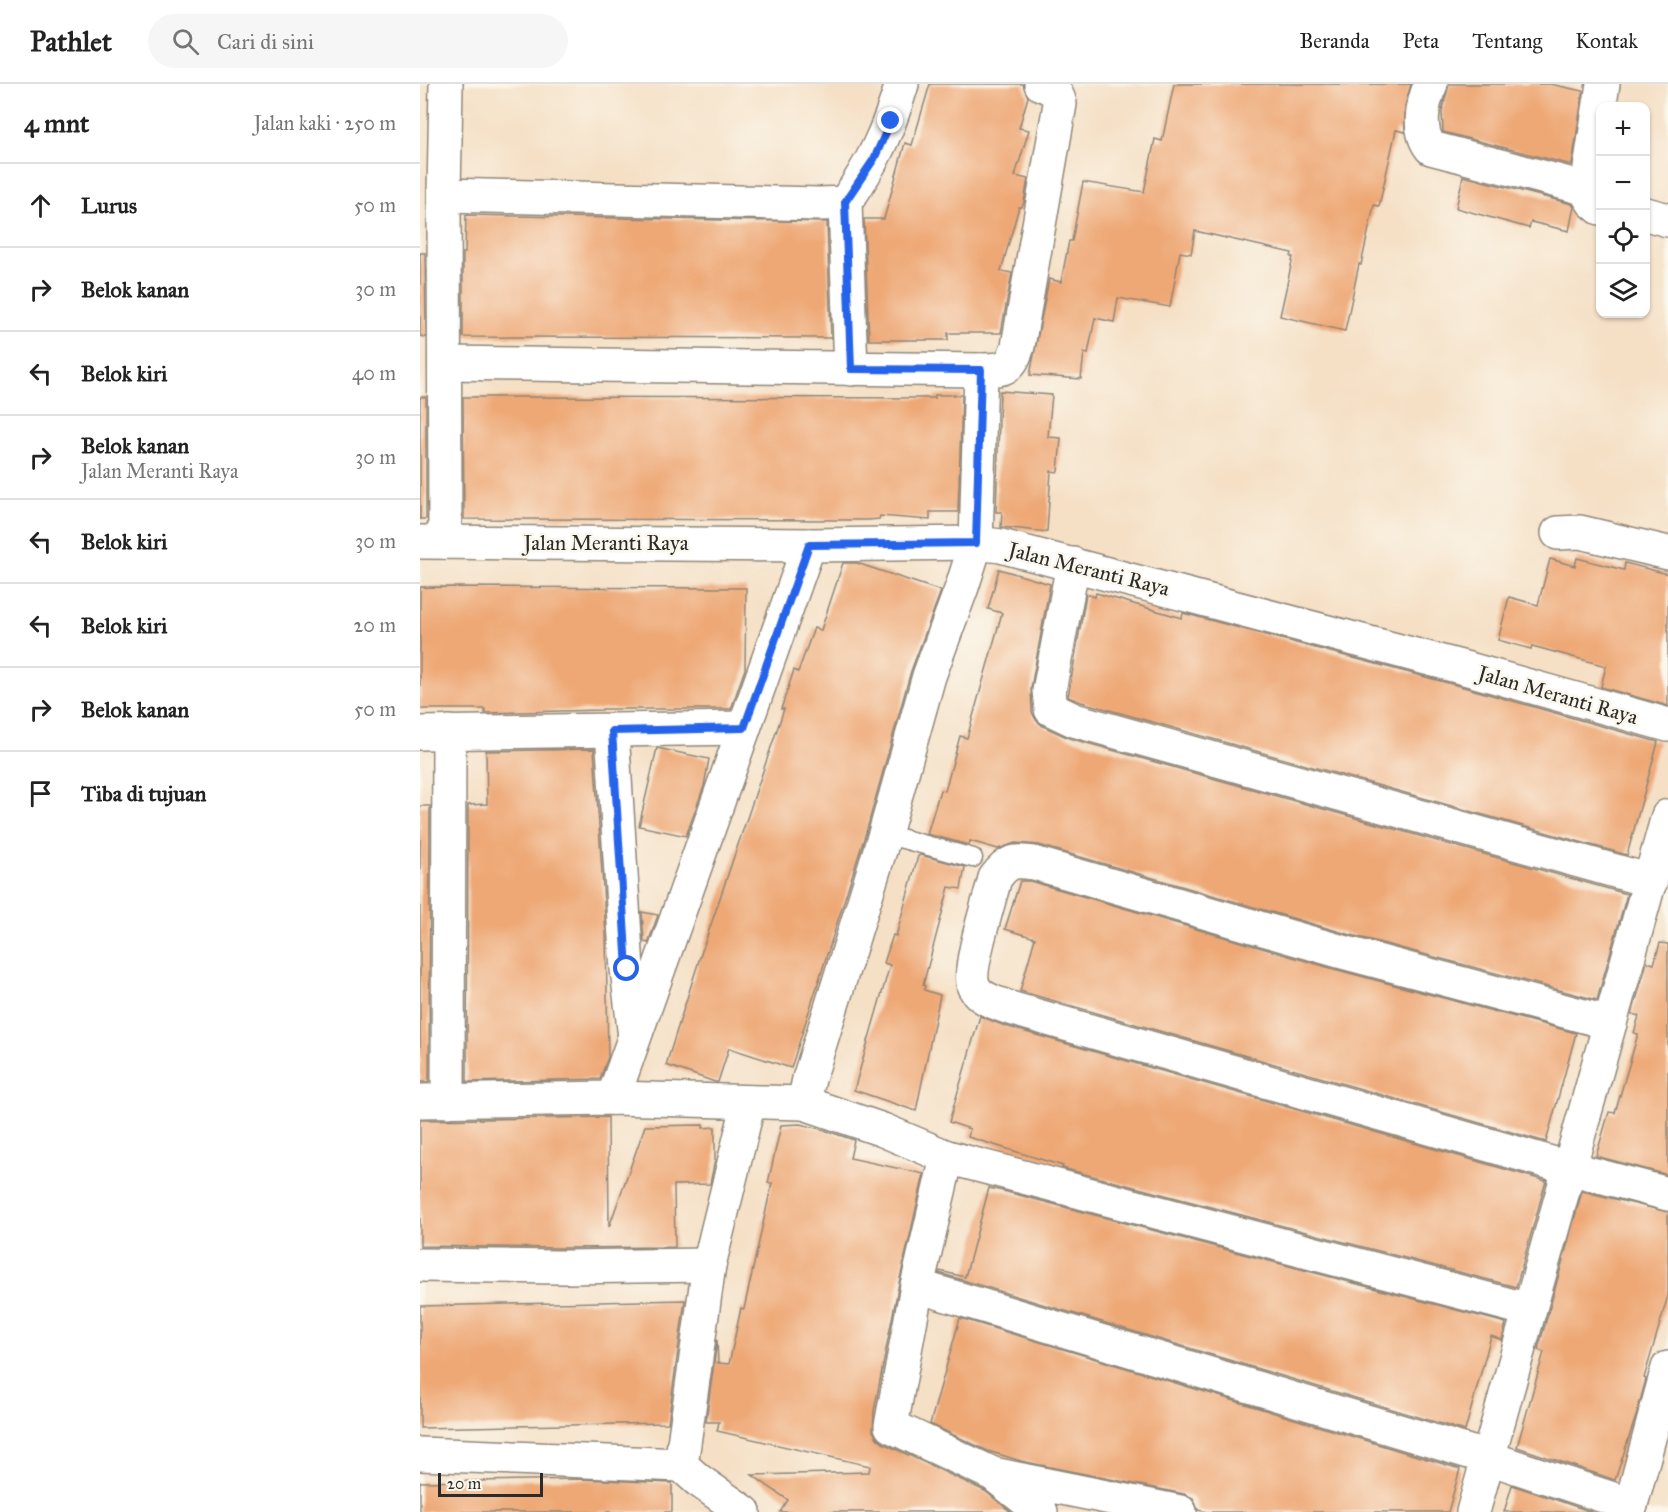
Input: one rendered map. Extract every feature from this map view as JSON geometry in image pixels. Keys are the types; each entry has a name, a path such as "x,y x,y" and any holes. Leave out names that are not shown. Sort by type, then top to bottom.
{"street":[{"path":"433,542 445,363 446,84"},
{"path":"851,369 845,202 874,159 891,121 902,84"},
{"path":"445,363 1003,369 1013,363 1018,346 1060,104 1058,94 1052,87 1041,84"},
{"path":"1431,84 1427,92 1422,123 1424,140 1431,148 1592,198 1589,175 1603,84"},
{"path":"444,195 820,204 845,202"},
{"path":"1650,215 1668,220"},
{"path":"804,1103 809,1079 885,834 929,676 976,543 981,370"},
{"path":"1558,533 1580,532 1668,553"},
{"name":"Jalan Meranti Raya","path":"433,542 809,545 976,543 1019,550 1449,664 1668,725"},
{"path":"614,1098 809,545"},
{"path":"1072,564 1049,691 1051,709 1074,720 1651,881"},
{"path":"744,728 435,733 434,1101 614,1098 804,1103 883,1130 947,1157 1530,1310"},
{"path":"612,731 627,969 635,1037"},
{"path":"1473,1512 1668,816"},
{"path":"1610,1023 1351,954 1034,863 1017,861 1004,866 995,878 971,970 974,987 983,998 1569,1168 1668,1194"},
{"path":"681,1465 709,1265 749,1102"},
{"path":"947,1157 917,1286 891,1425 993,1474 1041,1512"},
{"path":"420,1265 562,1267 709,1265"},
{"path":"917,1286 1489,1458 1630,1509 1668,1368"},
{"path":"420,1454 681,1465 698,1480 744,1512"},
{"path":"993,1474 1180,1512"}],"lane":[{"path":"885,834 973,858"}],"building":[{"path":"930,84 1023,84 1028,97 1019,128 1029,130 1015,176 1028,179 1024,202 1022,207 1019,207 1001,271 1012,273 1001,333 948,333 948,340 869,340 864,219 884,219 905,143 912,145"},
{"path":"1174,84 1411,84 1405,106 1405,132 1396,130 1379,206 1374,205 1361,265 1359,264 1345,331 1280,316 1292,253 1195,231 1191,254 1180,252 1170,307 1118,298 1114,322 1095,318 1088,354 1084,353 1081,379 1030,375 1049,279 1061,282 1069,241 1072,241 1083,182 1144,192 1155,139 1162,141"},
{"path":"1449,84 1550,84 1583,91 1572,165 1443,132 1442,111"},
{"path":"1463,176 1572,204 1574,207 1569,231 1531,222 1529,228 1456,208"},
{"path":"466,215 827,222 831,338 463,337 463,253 465,253"},
{"path":"420,253 425,253 426,337 420,336"},
{"path":"1000,391 1052,395 1048,437 1061,438 1058,472 1051,471 1047,532 1001,527 1002,512 996,512"},
{"path":"935,395 962,395 958,512 930,512 930,520 880,516 879,519 868,520 464,519 463,397 935,398"},
{"path":"420,397 426,397 426,519 420,519"},
{"path":"1577,558 1624,570 1625,563 1668,574 1668,706 1601,687 1606,666 1532,646 1531,649 1498,640 1509,597 1538,605 1550,559 1575,566"},
{"path":"843,563 857,563 941,591 911,671 867,829 791,1068 729,1048 718,1082 715,1082 666,1065 784,709 781,709 794,670 798,672 814,628 821,630"},
{"path":"999,569 1050,584 1031,688 1032,712 1043,726 1069,738 1627,894 1597,1000 1344,933 1039,845 1015,843 998,849 970,841 969,845 927,834 940,790 945,791 960,736 967,738 1002,613 988,609"},
{"path":"420,587 746,588 745,669 731,709 602,709 485,713 485,709 420,709"},
{"path":"1096,593 1182,618 1183,613 1467,688 1658,742 1627,855 1068,697 1086,594 1095,597"},
{"path":"657,748 709,759 704,786 686,836 639,826"},
{"path":"594,749 606,935 608,1057 600,1079 467,1082 468,805 487,804 486,751"},
{"path":"420,806 430,806 429,1082 420,1082"},
{"path":"918,856 965,867 961,889 949,887 923,985 924,990 940,995 916,1111 854,1090 890,965 884,963 893,935 896,936"},
{"path":"1020,881 1030,881 1334,969 1576,1033 1546,1142 1020,991 1035,938 1005,929"},
{"path":"642,912 658,915 648,943 644,942"},
{"path":"1660,943 1668,944 1668,1175 1596,1156 1609,1112 1615,1113 1638,1034 1634,1033 1639,1016 1632,1014 1647,962 1654,964"},
{"path":"980,1016 1005,1026 1546,1181 1516,1287 1062,1168 1063,1166 968,1137 970,1129 949,1122"},
{"path":"608,1117 609,1227 645,1126 703,1125 703,1128 715,1127 715,1160 710,1184 674,1185 675,1247 420,1246 420,1120"},
{"path":"800,1124 854,1140 850,1158 924,1174 899,1283 874,1411 873,1431 883,1443 985,1491 1011,1512 780,1512 788,1500 752,1475 869,1472 870,1466 717,1431 719,1422 706,1422 717,1340 718,1363 729,1364 741,1308 744,1309 772,1183 768,1183 781,1125"},
{"path":"989,1188 1506,1323 1502,1340 1491,1336 1465,1431 939,1273 940,1271 965,1277"},
{"path":"1582,1191 1668,1212 1668,1296 1644,1378 1646,1379 1637,1413 1615,1480 1517,1447 1544,1352 1538,1350"},
{"path":"685,1300 668,1423 420,1428 420,1306"},
{"path":"960,1318 1460,1469 1448,1512 1207,1512 1198,1510 1193,1498 1184,1494 1021,1461 988,1451 930,1424"},
{"path":"579,1479 672,1483 672,1512 420,1512 420,1482"},
{"path":"1512,1485 1592,1512 1504,1512"}],"route":[{"path":"627,969 612,731 744,728 809,545 976,543 981,370 851,369 845,202 874,159 891,121"}]}
